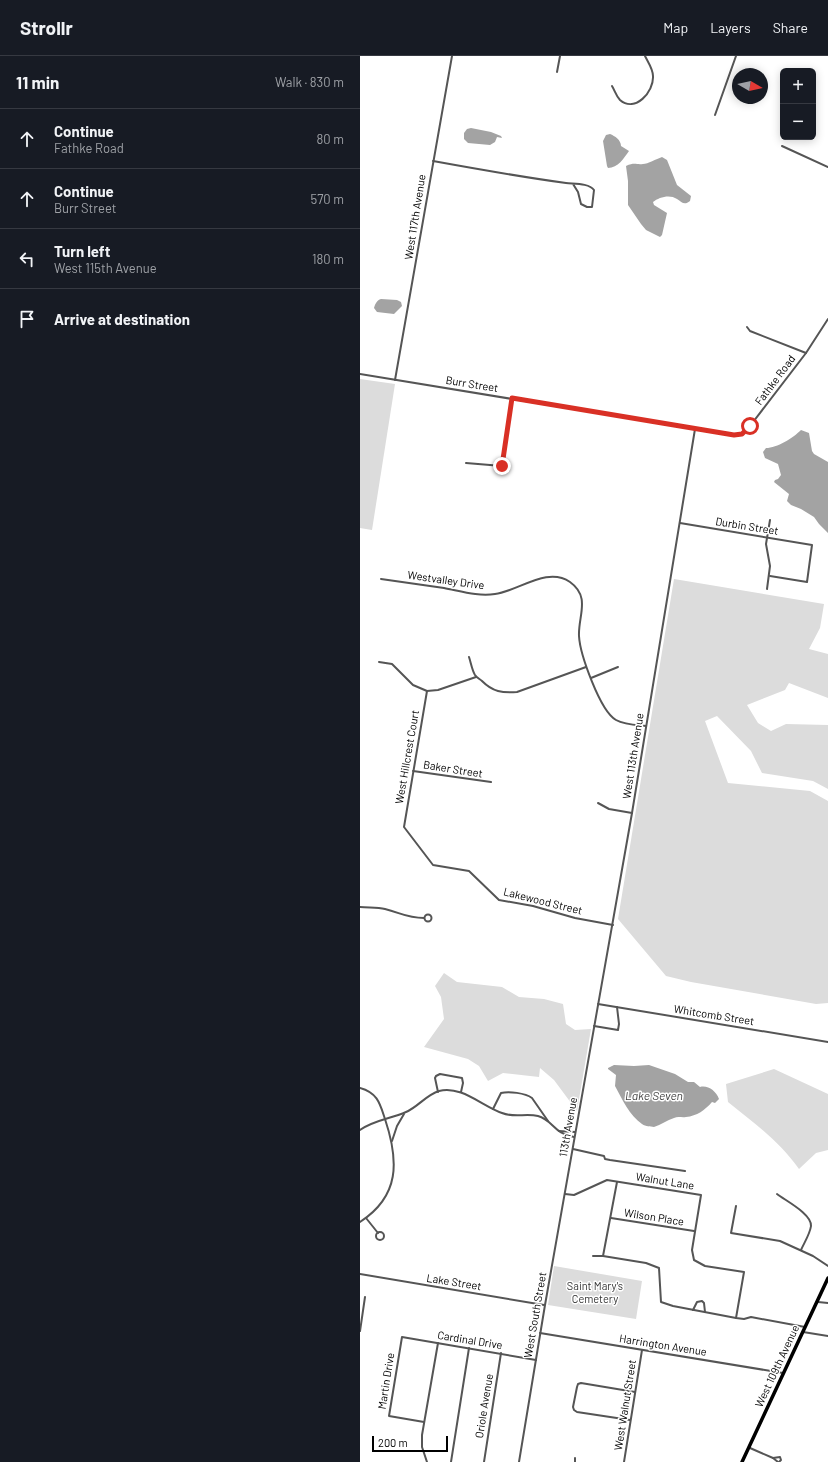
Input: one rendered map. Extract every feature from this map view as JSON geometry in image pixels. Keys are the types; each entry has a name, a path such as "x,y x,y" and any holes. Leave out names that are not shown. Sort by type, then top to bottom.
{"main road":[{"name":"West 109th Avenue","path":"742,1462 828,1278"}],"street":[{"name":"West 117th Avenue","path":"395,380 432,161 452,56"},
{"path":"557,72 560,56"},
{"path":"612,86 618,98 624,103 632,104 640,101 651,89 654,78 645,56"},
{"path":"715,115 736,56"},
{"path":"782,146 828,167"},
{"path":"432,161 573,184 592,188 594,190 592,207 587,207 581,204 578,192 573,184"},
{"name":"Fathke Road","path":"725,433 742,434 747,430 806,353 828,319"},
{"path":"747,327 750,332 806,353"},
{"name":"Burr Street","path":"360,374 725,433"},
{"path":"466,463 502,466 512,398"},
{"name":"West 113th Avenue","path":"583,1086 632,813 695,429"},
{"path":"767,588 770,576 767,551 770,520"},
{"name":"Durbin Street","path":"680,523 812,544 807,582 770,576"},
{"name":"Westvalley Drive","path":"381,579 493,595 551,576 570,582 581,594 583,609 579,634 580,644 586,666 600,700 606,711 615,720 628,724 646,726"},
{"path":"468,657 476,677 486,686 496,691 506,693 517,692 586,666"},
{"path":"379,662 392,664 413,685 427,691 438,690 476,677"},
{"path":"591,678 618,667"},
{"name":"West Hillcrest Court","path":"404,826 427,691"},
{"name":"Baker Street","path":"413,771 491,782"},
{"path":"598,803 609,809 632,813"},
{"name":"Lakewood Street","path":"404,826 433,865 469,871 499,900 533,906 574,918 613,924"},
{"path":"360,907 377,907 404,916 424,918"},
{"name":"Whitcomb Street","path":"598,1004 828,1042"},
{"path":"594,1026 619,1030 617,1007"},
{"path":"438,1092 435,1078 440,1074 462,1078 463,1083 460,1092"},
{"name":"113th Avenue","path":"569,1172 583,1086"},
{"path":"360,1088 367,1090 377,1098 383,1109 390,1132 395,1164 389,1189 378,1208 360,1222"},
{"path":"360,1130 368,1124 405,1113 438,1092 448,1090 460,1092 502,1113 514,1116 537,1116 550,1123"},
{"path":"493,1109 501,1093 505,1092 529,1096 557,1131 575,1137"},
{"path":"537,1116 538,1107"},
{"path":"392,1142 397,1126 405,1113"},
{"path":"557,1131 576,1132"},
{"path":"573,1149 604,1156 605,1159 610,1160 685,1171"},
{"name":"West South Street","path":"519,1462 540,1333 569,1172"},
{"name":"Walnut Lane","path":"565,1194 574,1195 607,1180 701,1195 692,1250 694,1260 705,1266 744,1272 736,1318"},
{"path":"603,1256 617,1182"},
{"path":"777,1194 806,1214 810,1220 810,1228 801,1250"},
{"path":"736,1206 732,1233 780,1241 813,1256 828,1266"},
{"path":"366,1218 378,1233"},
{"name":"Wilson Place","path":"611,1218 695,1231"},
{"path":"593,1256 603,1256 646,1263 659,1268 662,1302 672,1306 736,1318 751,1317 805,1327"},
{"name":"Lake Street","path":"360,1274 545,1305"},
{"path":"360,1331 366,1297"},
{"path":"693,1310 697,1302 702,1301 704,1303 705,1312"},
{"path":"817,1302 828,1303"},
{"path":"803,1332 828,1336"},
{"name":"Harrington Avenue","path":"540,1333 783,1373"},
{"name":"Cardinal Drive","path":"402,1338 501,1353 536,1360"},
{"name":"Martin Drive","path":"402,1338 389,1416 424,1422"},
{"path":"427,1462 422,1447 424,1422 438,1343"},
{"path":"451,1462 469,1348"},
{"name":"West Walnut Street","path":"624,1462 642,1350"},
{"name":"Oriole Avenue","path":"484,1462 501,1353"},
{"path":"630,1420 577,1412 573,1407 578,1384 581,1383 635,1392"},
{"path":"749,1447 773,1458 778,1462 781,1460 780,1457 773,1458"},
{"path":"574,1462 575,1458"}],"green space":[{"path":"360,379 395,384 372,530 360,528"},
{"path":"674,579 824,604 820,628 809,649 828,654 828,698 789,683 785,690 747,705 758,723 771,731 786,724 828,725 828,789 813,781 762,773 751,751 717,716 705,721 728,783 810,791 828,801 828,1003 816,1004 691,982 666,976 618,919"},
{"path":"444,973 457,982 502,987 519,997 544,999 563,1004 566,1024 575,1030 591,1029 577,1111 554,1080 540,1068 539,1077 503,1073 488,1081 479,1066 468,1059 424,1047 444,1019 441,997 435,986"},
{"path":"774,1069 828,1094 828,1150 816,1153 799,1169 775,1141 728,1102 726,1084"},
{"name":"Saint Mary's Cemetery","path":"554,1266 642,1281 636,1319 548,1305"}],"water":[{"path":"471,128 491,132 501,136 502,138 497,137 495,142 490,145 468,143 464,139 464,133 467,129"},
{"path":"610,134 616,137 621,146 629,151 618,164 612,168 608,168 603,141 606,135"},
{"path":"662,157 667,160 677,185 691,196 690,201 686,203 683,203 674,197 668,196 653,202 654,205 667,213 662,235 660,237 646,230 628,205 628,181 626,166 633,164 645,164"},
{"path":"381,299 397,300 401,302 402,306 394,314 377,312 374,307 377,301"},
{"path":"801,430 809,433 812,451 814,454 828,462 828,533 814,517 791,505 787,501 789,494 774,482 781,475 778,464 765,458 763,452 766,448 770,448 785,442"},
{"name":"Lake Seven","path":"614,1065 649,1065 675,1074 688,1082 694,1082 700,1087 709,1088 714,1091 719,1099 715,1103 712,1102 704,1110 697,1114 676,1117 654,1127 645,1126 638,1121 623,1102 615,1086 616,1075 608,1069"}],"route":[{"path":"502,466 512,398 734,435 742,434 750,426"}]}
